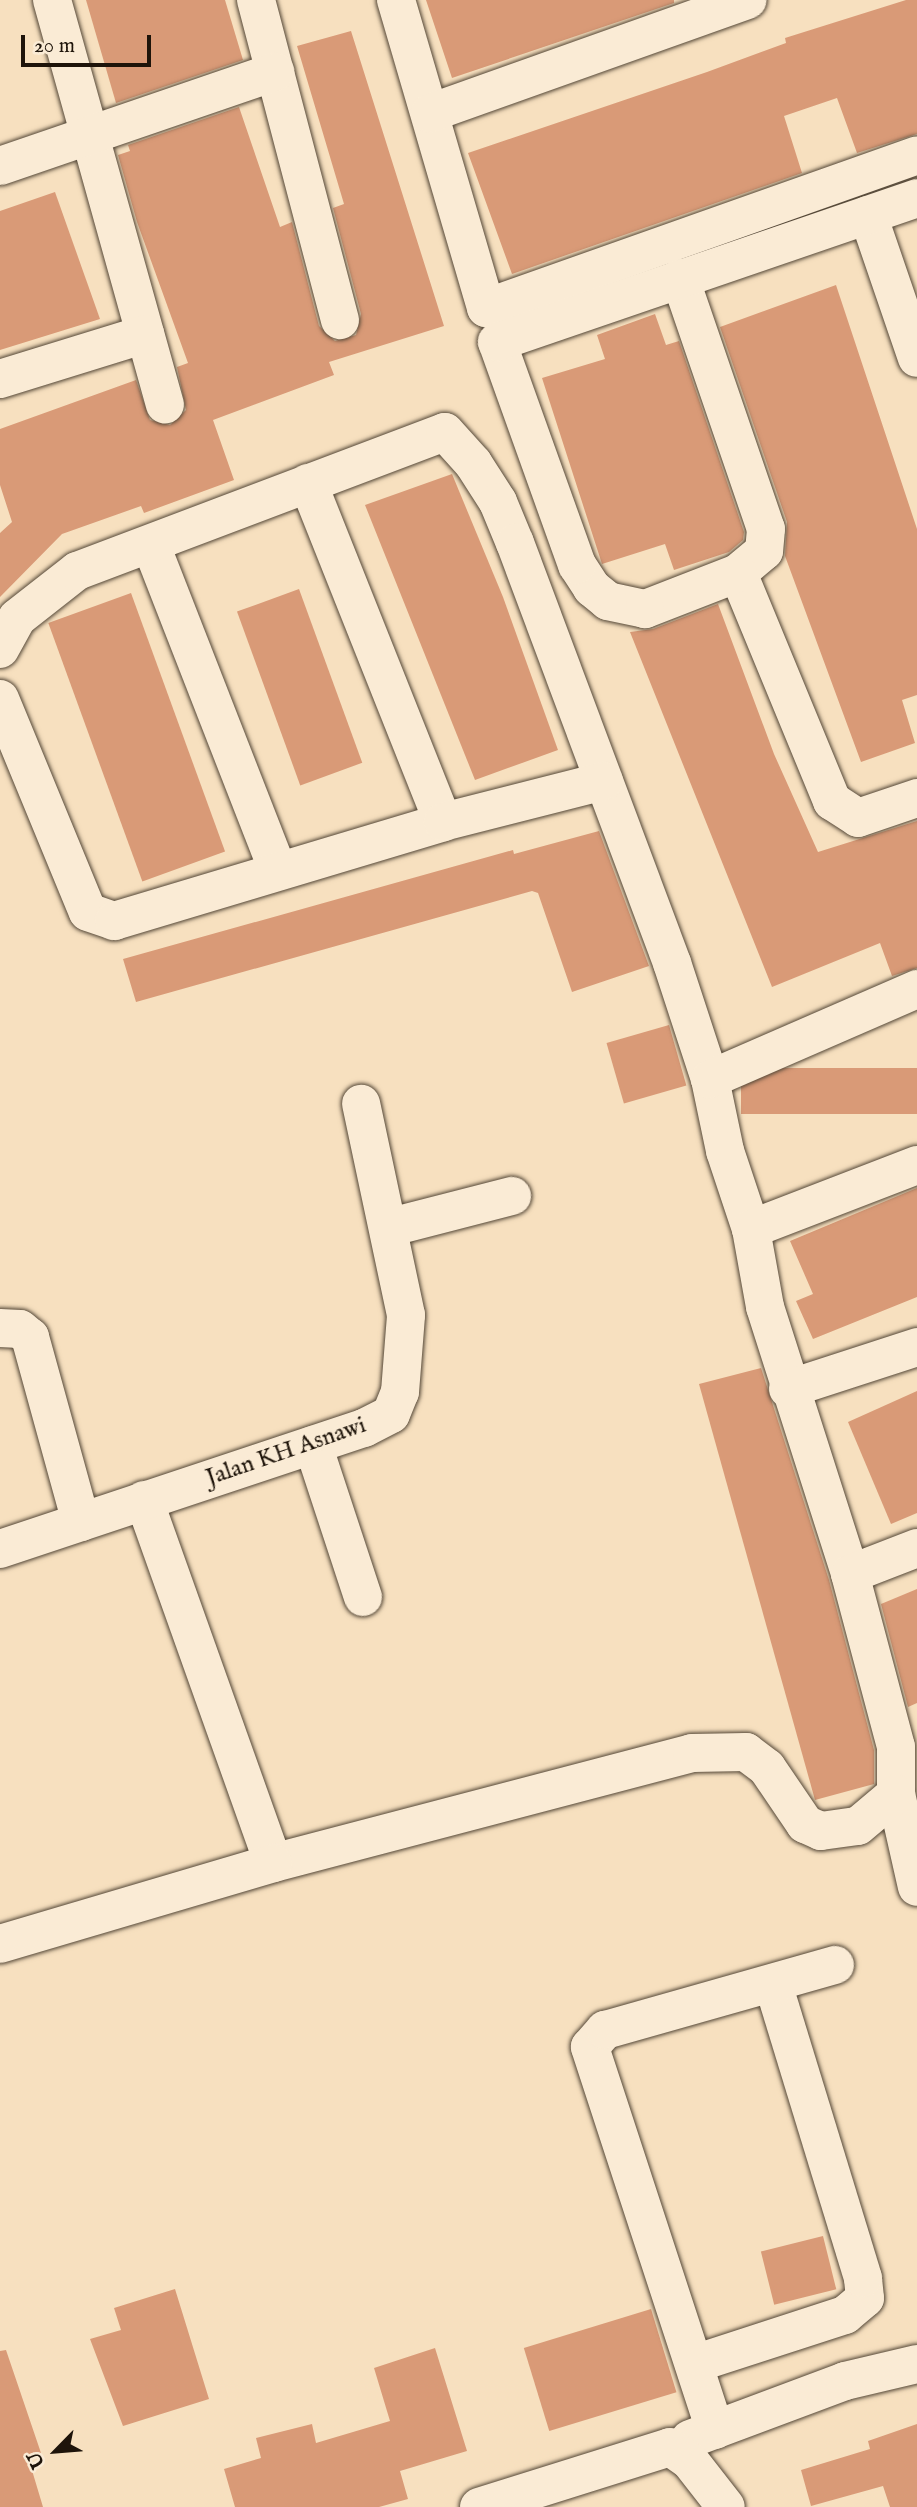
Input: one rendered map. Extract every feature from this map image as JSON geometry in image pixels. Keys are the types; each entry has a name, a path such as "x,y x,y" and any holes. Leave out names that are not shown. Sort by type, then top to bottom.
{"street":[{"path":"52,0 165,404"},
{"path":"256,0 340,320"},
{"path":"396,0 486,308 917,155"},
{"path":"430,113 747,0"},
{"path":"0,166 89,133 275,72"},
{"path":"680,278 766,529 764,551 738,573 645,609 608,601 592,588 577,565 497,342 680,278 917,198"},
{"path":"868,215 917,358"},
{"path":"0,379 145,334"},
{"path":"0,649 17,618 77,571 445,432 473,463 498,502 604,781 710,1079 725,1151 751,1229 765,1307 788,1389 906,1743 895,1794 917,1887"},
{"path":"308,483 443,822"},
{"path":"151,545 278,870"},
{"path":"738,573 832,801 858,818 917,798"},
{"path":"0,699 88,912 114,921 443,822 604,781"},
{"path":"710,1079 917,989"},
{"name":"Jalan KH Asnawi","path":"0,1549 313,1445 391,1414 400,1392 406,1315 391,1227 361,1104"},
{"path":"751,1229 917,1165"},
{"path":"391,1227 512,1196"},
{"path":"0,1328 20,1329 30,1337 81,1522"},
{"path":"788,1389 917,1347"},
{"path":"313,1445 363,1597"},
{"path":"145,1500 273,1863"},
{"path":"850,1574 917,1548"},
{"path":"0,1944 273,1863 692,1753 746,1752 767,1768 805,1824 821,1831 858,1826 895,1794"},
{"path":"715,2430 590,2047 605,2030 835,1965"},
{"path":"694,2364 845,2315 865,2298 863,2278 774,1983"},
{"path":"479,2507 670,2447 845,2381 917,2364"},
{"path":"670,2447 690,2461 726,2507"}],"building":[{"path":"86,0 225,0 243,60 116,103"},
{"path":"426,0 674,0 674,3 452,78"},
{"path":"906,0 917,0 917,134 857,153 837,98 784,116 802,173 512,274 468,153 707,72 786,43 785,38"},
{"path":"351,31 444,326 329,362 334,375 213,420 234,480 144,513 141,506 62,534 0,597 0,533 12,522 0,485 0,429 136,380 150,420 170,425 186,410 177,367 188,363 137,222 118,155 130,151 128,145 239,107 280,227 292,222 319,326 335,341 356,335 361,314 333,208 344,204 297,46"},
{"path":"55,192 100,319 0,350 0,211"},
{"path":"836,285 917,529 917,695 902,700 915,743 861,762 785,556 787,522 720,327"},
{"path":"655,314 666,345 679,341 744,532 743,540 729,552 674,570 665,544 602,564 542,378 605,359 597,335"},
{"path":"452,474 503,597 558,750 475,780 365,505"},
{"path":"299,589 362,763 300,785 237,612"},
{"path":"131,593 225,851 142,882 48,623"},
{"path":"718,604 774,754 818,852 917,821 917,968 892,976 880,943 772,987 630,632 653,629"},
{"path":"599,831 649,966 572,992 538,893 532,891 136,1002 123,959 513,850 514,854"},
{"path":"669,1025 686,1086 624,1103 607,1043"},
{"path":"741,1068 917,1068 917,1114 741,1114"},
{"path":"917,1188 917,1297 813,1339 796,1301 813,1294 790,1241"},
{"path":"761,1368 829,1580 874,1750 874,1784 815,1800 699,1384"},
{"path":"917,1391 917,1513 891,1524 848,1422"},
{"path":"917,1589 917,1703 908,1707 881,1604"},
{"path":"823,2236 836,2289 774,2305 761,2251"},
{"path":"175,2289 209,2399 123,2426 90,2339 121,2330 114,2308"},
{"path":"651,2309 676,2392 549,2431 524,2348"},
{"path":"435,2348 467,2451 400,2471 408,2499 379,2507 235,2507 224,2469 261,2458 256,2438 312,2424 316,2443 390,2421 374,2368"},
{"path":"6,2350 41,2453 28,2457 43,2507 0,2507 0,2351"},
{"path":"917,2424 917,2507 890,2507 883,2486 811,2506 801,2470 870,2449 868,2441"}]}
